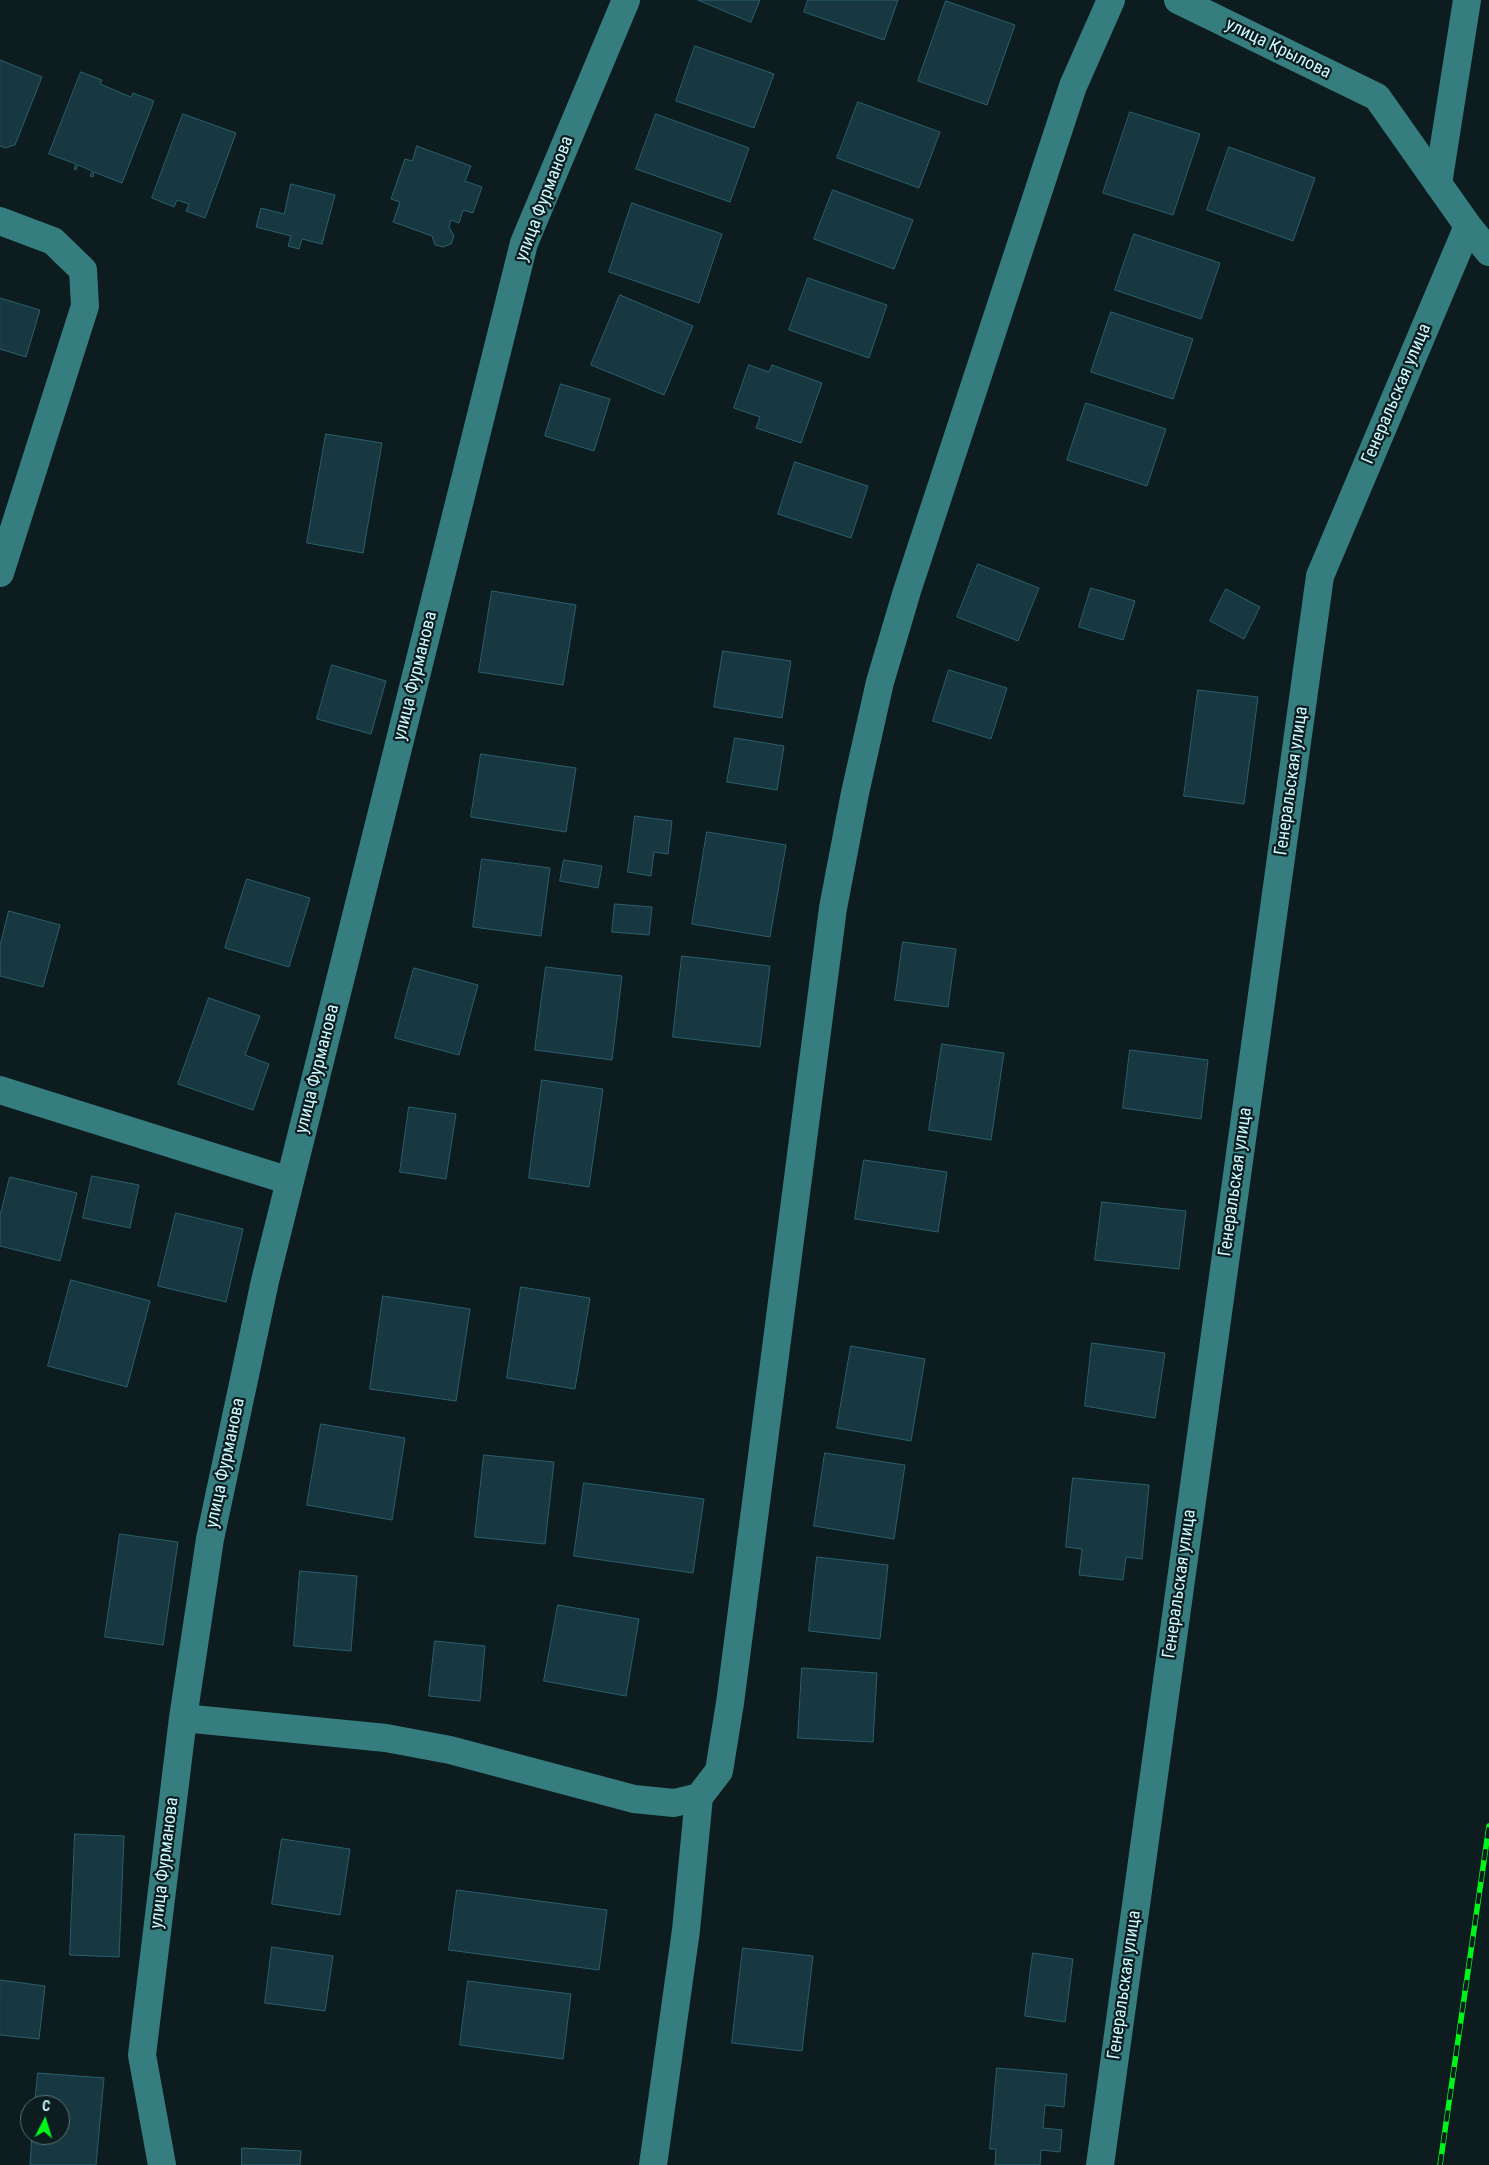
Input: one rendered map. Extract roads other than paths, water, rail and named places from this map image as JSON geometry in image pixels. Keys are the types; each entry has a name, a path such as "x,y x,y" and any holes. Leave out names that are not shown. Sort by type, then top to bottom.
{"street":[{"name":"улица Фурманова","path":"162,2165 142,2055 183,1718 210,1539 265,1280 524,243 626,0"},
{"path":"653,2165 686,1930 699,1797 719,1771 734,1673 833,908 855,793 880,682 907,591 1073,86 1111,0"},
{"name":"улица Крылова","path":"1178,0 1377,97 1438,184"},
{"path":"1467,0 1438,184 1489,252"},
{"path":"0,221 53,241 83,270 85,306 0,574"},
{"name":"Генеральская улица","path":"1100,2165 1320,576 1468,226"},
{"path":"0,1090 290,1181"},
{"path":"183,1718 404,1741 450,1750 634,1799 674,1803 699,1797"}],"railway":[{"path":"1440,2165 1489,1826"}]}
